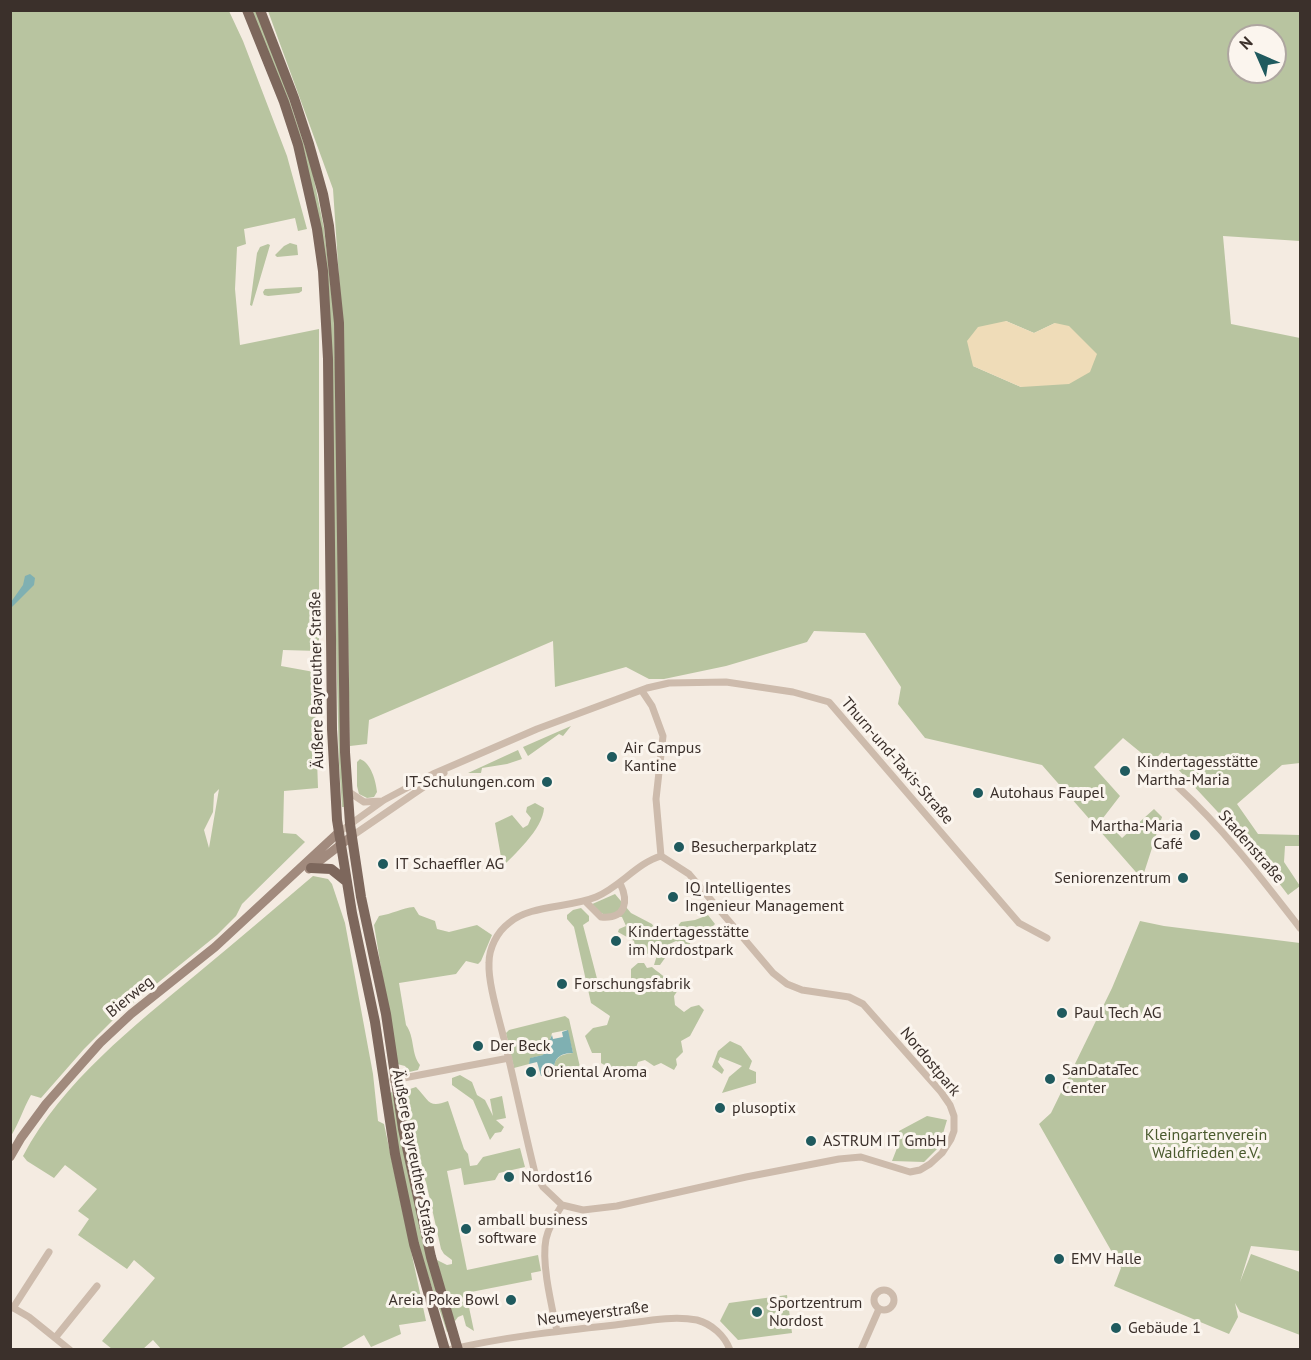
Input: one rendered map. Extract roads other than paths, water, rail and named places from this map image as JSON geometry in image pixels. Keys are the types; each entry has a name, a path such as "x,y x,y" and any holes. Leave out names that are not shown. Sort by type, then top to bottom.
{"main road":[{"name":"Äußere Bayreuther Straße","path":"247,10 284,102 298,145 313,207 323,271 328,359 328,514 333,754 339,838 375,1022 393,1146 414,1244 452,1349"},
{"name":"Äußere Bayreuther Straße","path":"260,10 309,144 323,194 335,270 339,323 347,790 350,824 386,1014 402,1129 452,1349"},
{"path":"339,838 352,836"},
{"name":"Bierweg","path":"289,880 311,868 339,838"},
{"name":"Bierweg","path":"10,1157 46,1104 100,1043 126,1018 215,947 307,861 339,838"},
{"path":"311,868 331,869 346,881"}],"street":[{"name":"Thurn-und-Taxis-Straße","path":"350,824 423,779 537,729 647,688 669,683 726,682 793,692 829,702 1018,923 1047,938"},
{"path":"557,1332 549,1288 546,1240 552,1221 562,1205 543,1187 535,1173 489,970 490,950 497,936 508,923 521,915 585,901 605,893 652,859 661,856 656,799 663,736 652,706 642,691"},
{"name":"Thurn-und-Taxis-Straße","path":"352,836 451,768"},
{"name":"Stadenstraße","path":"1178,787 1198,805 1246,859 1300,928"},
{"path":"347,790 364,802 384,801"},
{"name":"Bierweg","path":"339,838 350,824"},
{"name":"Nordostpark","path":"562,1205 584,1210 617,1206 839,1159 861,1157 910,1172 920,1170 942,1153 954,1131 954,1116 941,1092 863,1004 849,997 798,989 787,984 773,973 689,874 661,856"},
{"path":"585,901 601,917 611,918 620,914 625,906 625,895 620,883"},
{"path":"383,1082 509,1058"},
{"path":"49,1252 12,1307 70,1350"},
{"path":"55,1338 97,1286"},
{"path":"861,1350 879,1309"},
{"name":"Neumeyerstraße","path":"452,1349 557,1332 673,1318 698,1320 714,1328 728,1343 730,1350"}],"water":[{"path":"30,574 35,578 34,585 11,608 11,602 23,585 25,576"},
{"path":"568,1030 573,1053 558,1057 554,1067 555,1072 541,1076 537,1062 529,1064 530,1058 543,1055 552,1035 553,1039 563,1037 562,1032"}],"place":[{"name":"Air Campus Kantine","path":"612,757"},
{"name":"Kindertagesstätte Martha-Maria","path":"1125,771"},
{"name":"IT-Schulungen.com","path":"547,782"},
{"name":"Autohaus Faupel","path":"978,793"},
{"name":"Martha-Maria Café","path":"1195,835"},
{"name":"Besucherparkplatz","path":"679,847"},
{"name":"IT Schaeffler AG","path":"383,864"},
{"name":"Seniorenzentrum","path":"1183,878"},
{"name":"IQ Intelligentes Ingenieur Management","path":"673,897"},
{"name":"Kindertagesstätte im Nordostpark","path":"616,941"},
{"name":"Forschungsfabrik","path":"562,984"},
{"name":"Paul Tech AG","path":"1062,1013"},
{"name":"Der Beck","path":"478,1046"},
{"name":"Oriental Aroma","path":"531,1072"},
{"name":"SanDataTec Center","path":"1050,1079"},
{"name":"plusoptix","path":"720,1108"},
{"name":"ASTRUM IT GmbH","path":"811,1141"},
{"name":"Nordost16","path":"509,1177"},
{"name":"amball business software","path":"466,1229"},
{"name":"EMV Halle","path":"1059,1259"},
{"name":"Areia Poke Bowl","path":"511,1300"},
{"name":"Sportzentrum Nordost","path":"757,1312"},
{"name":"Gebäude 1","path":"1116,1328"}],"park label":[{"name":"Kleingartenverein Waldfrieden e.V.","path":"1206,1144"}]}
